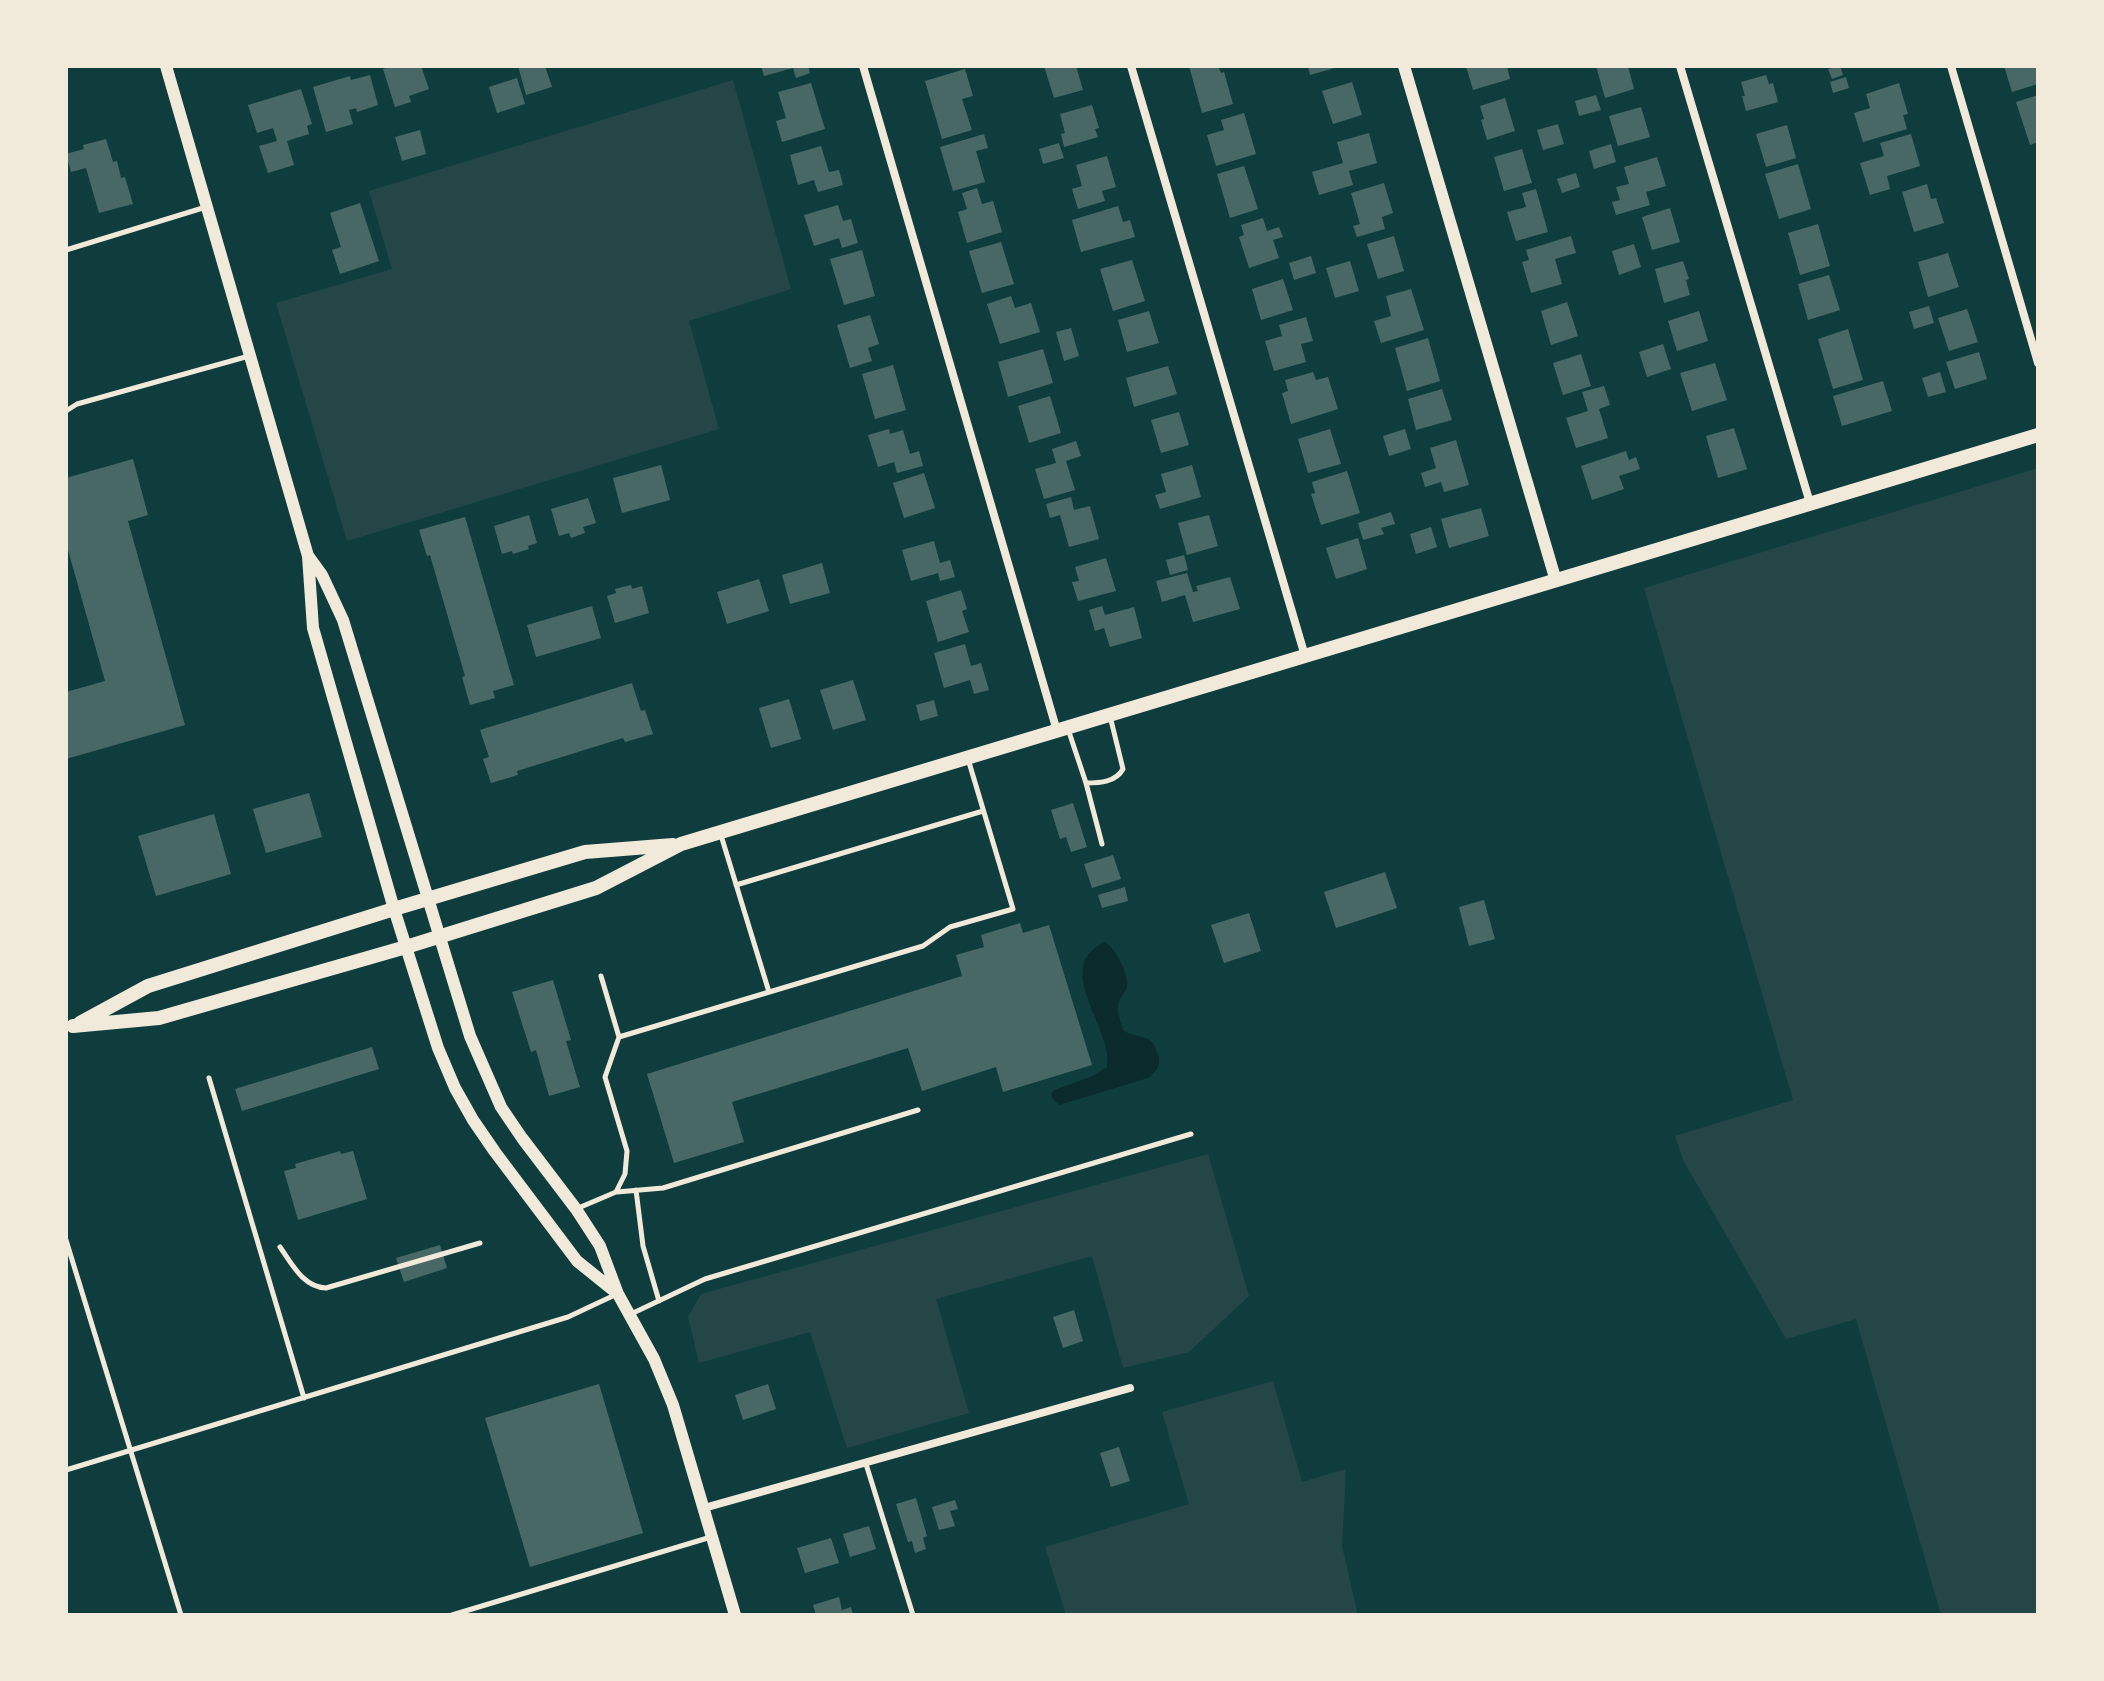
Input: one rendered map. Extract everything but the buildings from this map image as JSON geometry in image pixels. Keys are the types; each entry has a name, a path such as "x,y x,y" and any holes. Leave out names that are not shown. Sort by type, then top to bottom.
{"main road":[{"path":"70,1028 159,1018 406,947 596,888 681,844 2038,435"},
{"path":"70,1028 148,986 394,909 585,852 681,844"}],"street":[{"path":"166,66 308,556 313,628 394,909 438,1048 473,1120 577,1261 618,1294"},
{"path":"863,66 936,321 1062,729"},
{"path":"1131,66 1305,656"},
{"path":"1404,66 1556,581"},
{"path":"1680,66 1810,503"},
{"path":"1951,66 2038,363"},
{"path":"308,556 322,575 343,620 470,1036 501,1107 600,1246 618,1294 654,1359 673,1405 735,1615"},
{"path":"704,1508 1130,1388"}],"lane":[{"path":"66,250 207,207"},
{"path":"66,411 77,404 250,356"},
{"path":"1086,783 1100,783 1119,776 1123,769 1110,715"},
{"path":"1062,729 1086,783 1102,844"},
{"path":"619,1037 923,946 950,927 1013,909 968,758"},
{"path":"736,885 983,811"},
{"path":"720,832 769,992"},
{"path":"601,976 619,1037 605,1080 627,1151 625,1174 616,1192"},
{"path":"209,1078 304,1398"},
{"path":"576,1209 616,1192 663,1188 918,1110"},
{"path":"630,1315 705,1279 1191,1134"},
{"path":"636,1190 643,1246 659,1301"},
{"path":"66,1240 181,1615"},
{"path":"280,1247 309,1284 326,1288 480,1243"},
{"path":"66,1470 568,1317 618,1294"},
{"path":"866,1464 913,1615"},
{"path":"452,1615 712,1537"}],"shaded area":[{"path":"733,80 791,289 689,321 719,429 347,541 276,303 392,269 369,191"},
{"path":"2038,468 2038,1615 1941,1615 1856,1319 1786,1339 1683,1160 1675,1136 1793,1100 1644,588"},
{"path":"1105,942 1117,956 1126,976 1127,987 1118,1007 1123,1030 1151,1041 1158,1054 1158,1066 1148,1078 1059,1105 1052,1098 1054,1090 1093,1076 1107,1067 1107,1051 1083,982 1083,967 1090,953"},
{"path":"1208,1154 1249,1296 1189,1352 1123,1368 1092,1256 936,1299 969,1413 847,1448 810,1332 699,1363 688,1317 701,1294"},
{"path":"1273,1381 1302,1482 1346,1469 1342,1546 1358,1615 1066,1615 1045,1547 1189,1504 1162,1412"}]}
